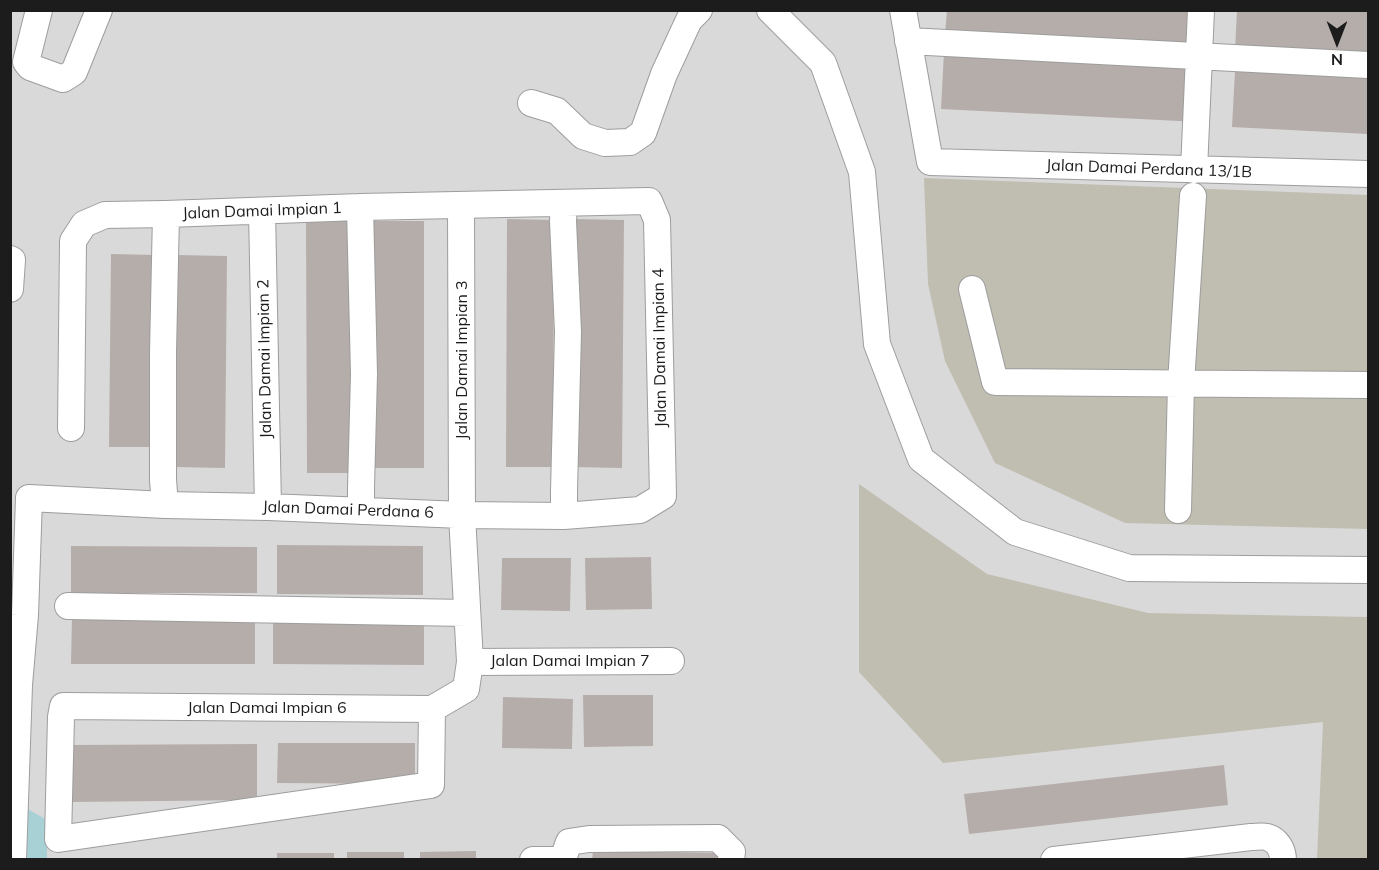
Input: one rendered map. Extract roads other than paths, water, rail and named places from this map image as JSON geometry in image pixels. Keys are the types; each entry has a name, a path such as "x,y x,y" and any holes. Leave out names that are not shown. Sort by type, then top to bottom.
{"street":[{"path":"39,10 26,62 30,67 63,79 74,72 99,10"},
{"path":"770,10 823,63 861,172 877,344 921,459 1015,532 1129,568 1368,570"},
{"path":"903,10 909,41 1368,65"},
{"path":"1194,170 1201,10"},
{"path":"531,103 557,111 583,136 605,143 630,142 643,133 664,74 692,14"},
{"name":"Jalan Damai Perdana 13/1B","path":"909,41 930,162 1368,174"},
{"path":"1178,510 1181,383 1193,196"},
{"name":"Jalan Damai Impian 1","path":"71,428 72,241 84,224 105,215 649,201"},
{"name":"Jalan Damai Impian 4","path":"649,201 657,219 663,496"},
{"path":"564,203 568,332 564,516"},
{"name":"Jalan Damai Impian 3","path":"461,205 462,515 470,662 466,689"},
{"path":"360,207 364,374 361,511"},
{"name":"Jalan Damai Impian 2","path":"262,211 268,507"},
{"path":"165,505 163,352 166,214"},
{"path":"10,259 12,260 10,289"},
{"path":"972,289 995,382 1368,385"},
{"path":"12,860 15,682 25,615 20,491"},
{"name":"Jalan Damai Perdana 6","path":"20,491 165,505 462,515 564,516 640,510 663,496"},
{"path":"68,606 467,613"},
{"name":"Jalan Damai Impian 7","path":"470,662 671,661"},
{"name":"Jalan Damai Impian 6","path":"432,708 430,785 58,839 63,706 432,708 466,689"},
{"path":"1054,860 1251,837 1268,837 1282,853"},
{"path":"533,860 563,859 568,842 588,839 718,838 732,852 731,860"}],"water":[{"path":"10,799 47,820 47,859 27,859 27,835 11,825"}]}
